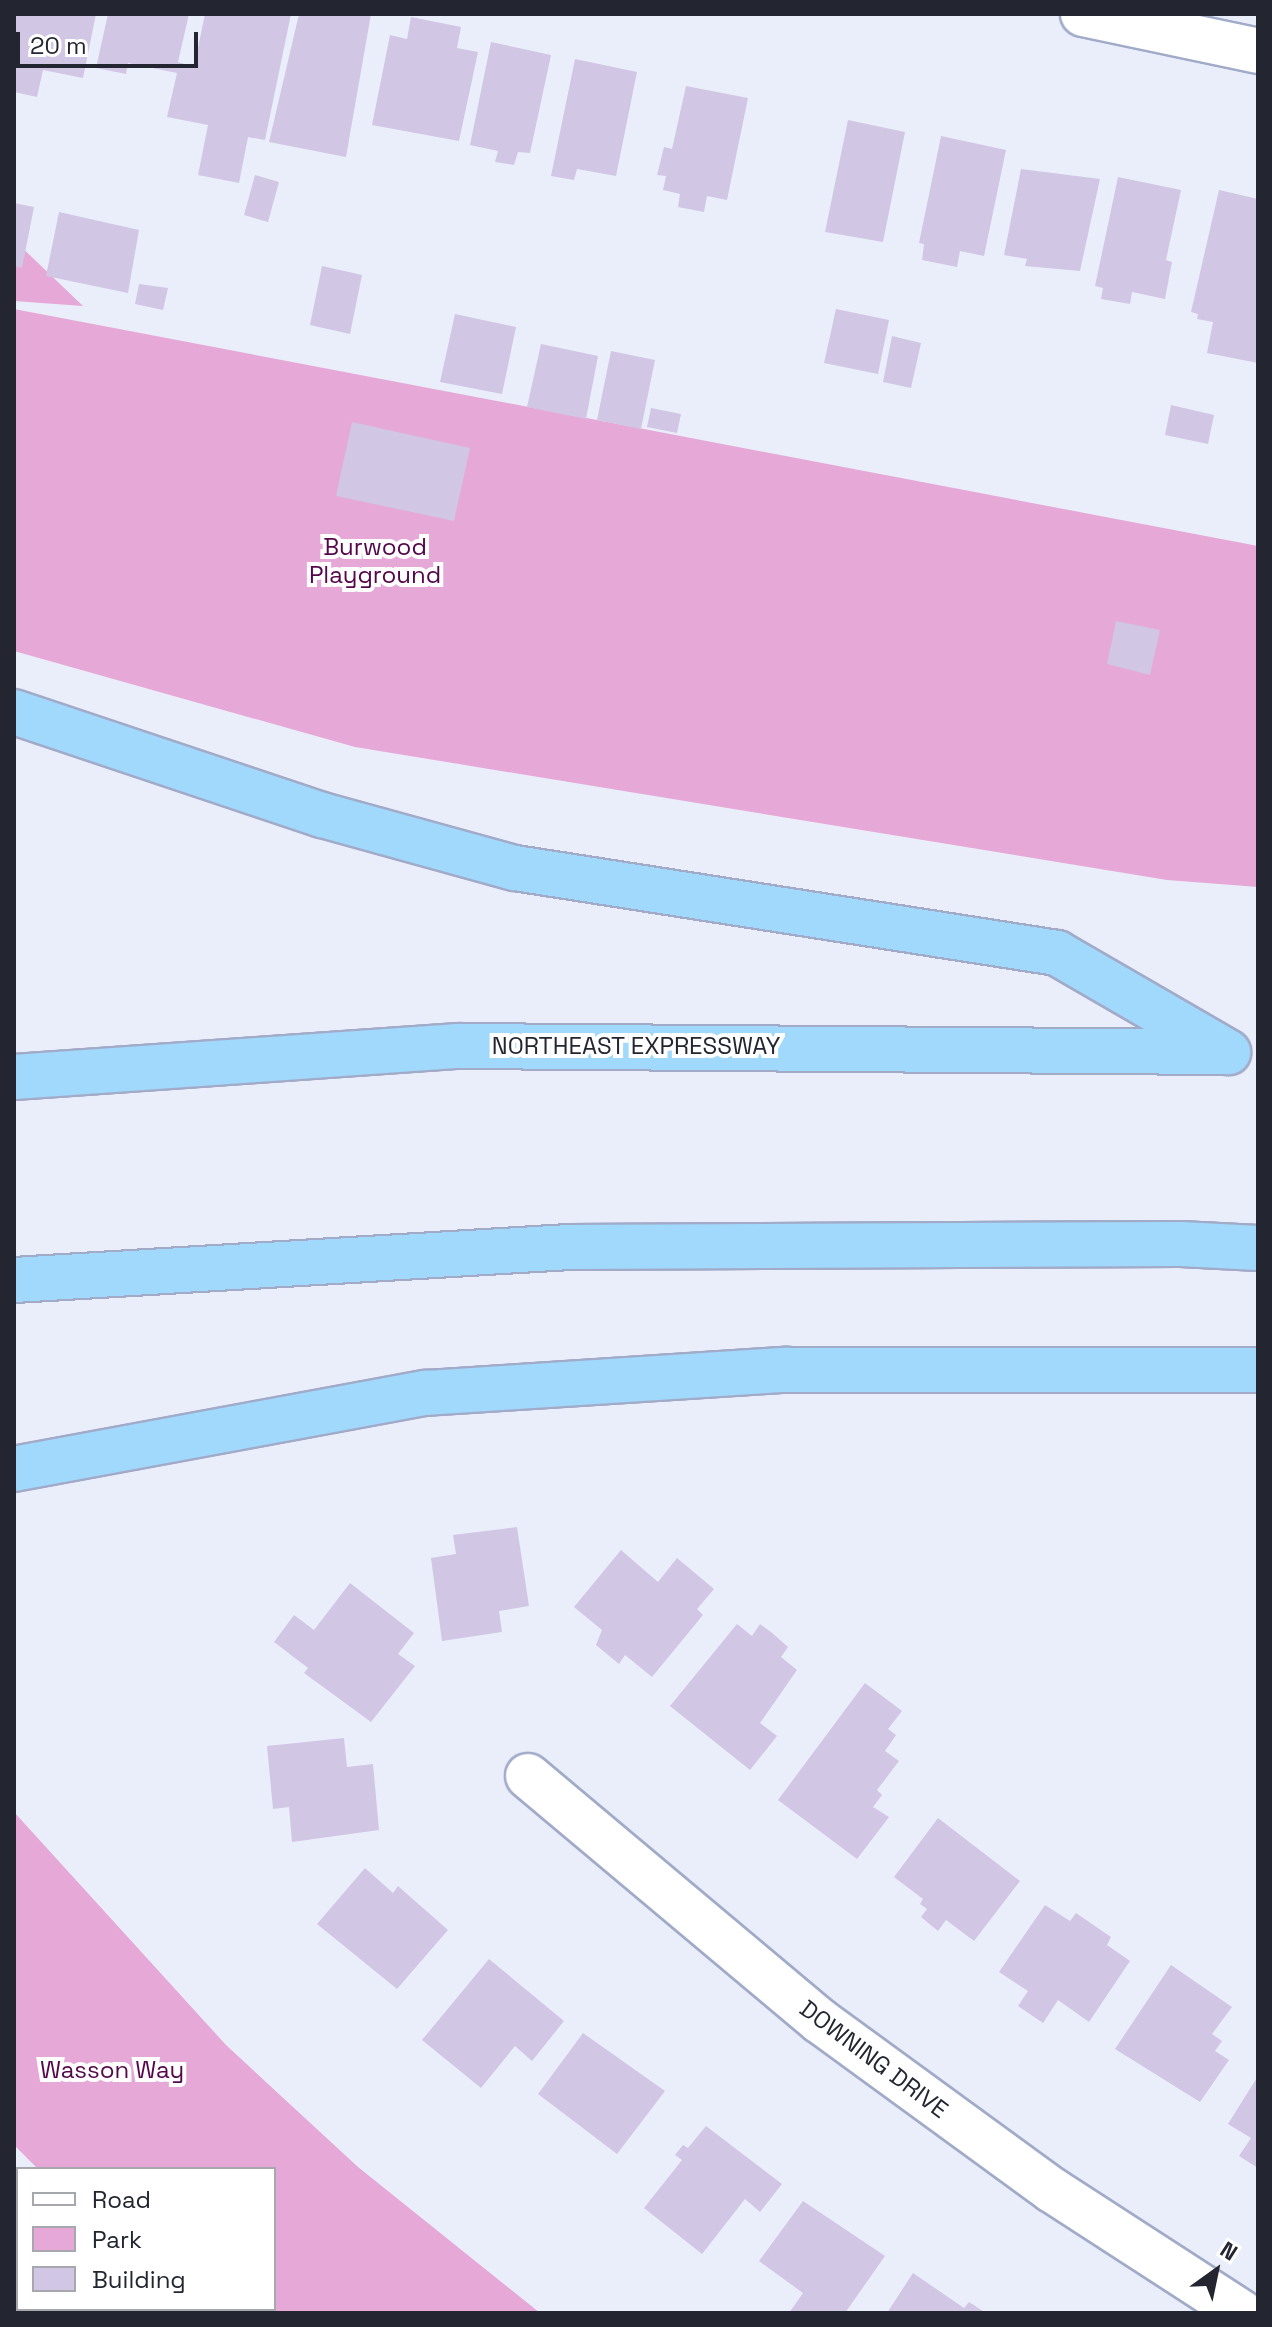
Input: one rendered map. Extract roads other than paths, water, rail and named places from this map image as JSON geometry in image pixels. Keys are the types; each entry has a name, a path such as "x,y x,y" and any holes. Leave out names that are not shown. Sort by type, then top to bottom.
{"highway":[{"path":"14,712 322,815 515,868 1057,953 1243,1053"},
{"name":"NORTHEAST EXPRESSWAY","path":"14,1077 458,1046 1243,1053"},
{"path":"14,1280 569,1247 1181,1244 1258,1248"},
{"path":"14,1469 426,1393 786,1370 1258,1370"}],"street":[{"path":"1083,14 1258,51"},
{"name":"DOWNING DRIVE","path":"528,1776 820,2021 1027,2172 1242,2313"}],"park label":[{"name":"Burwood Playground","path":"375,561"},
{"name":"Wasson Way","path":"112,2070"}]}
